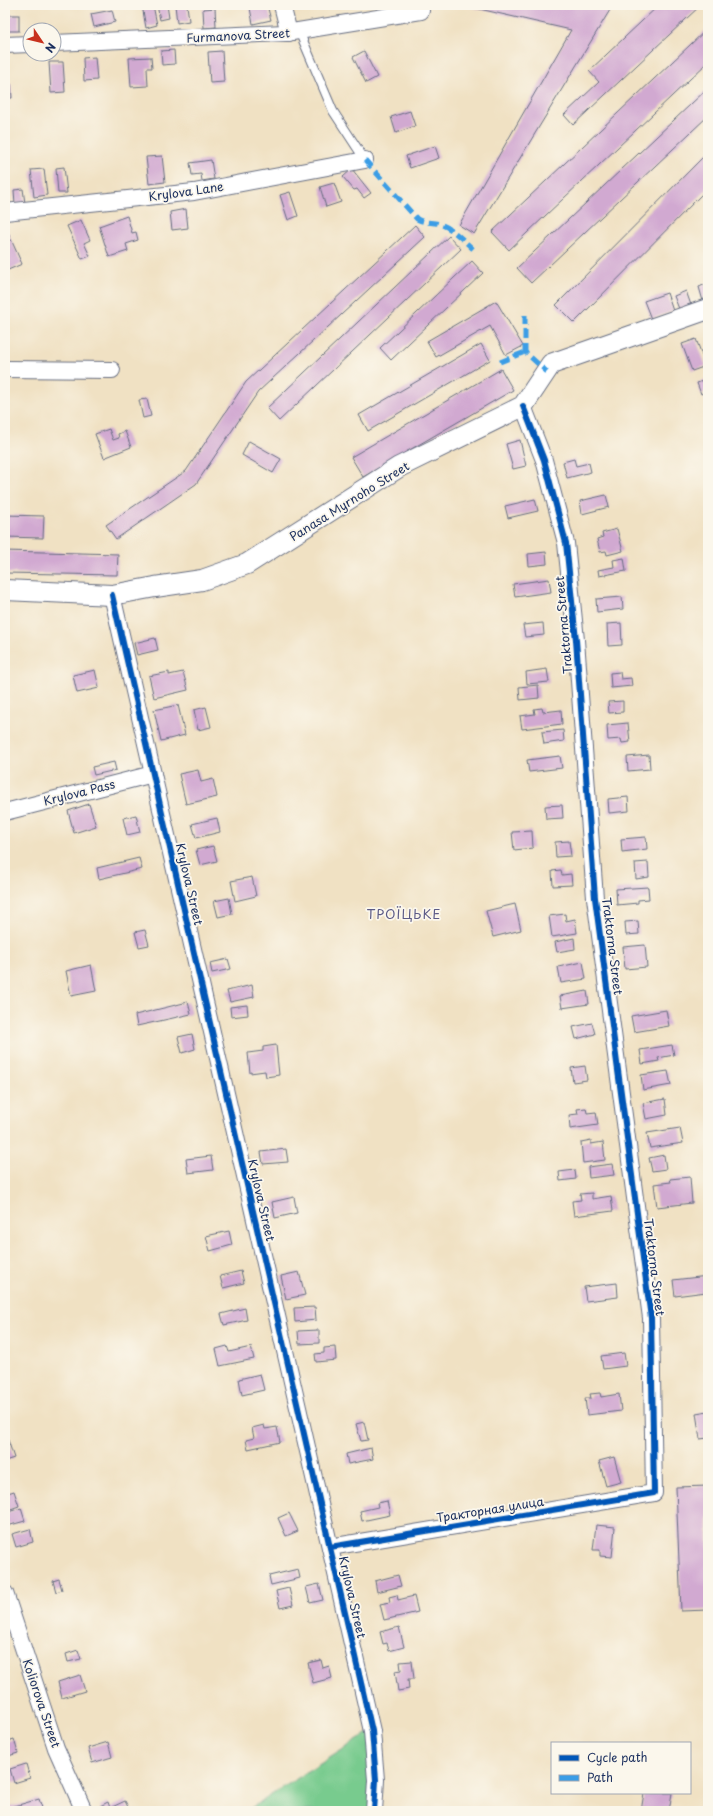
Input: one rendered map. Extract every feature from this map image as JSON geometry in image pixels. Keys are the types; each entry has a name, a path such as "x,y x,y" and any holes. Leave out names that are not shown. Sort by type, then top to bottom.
{"street":[{"path":"282,5 294,32"},
{"name":"Furmanova Street","path":"62,43 294,32 421,11"},
{"path":"5,45 22,44"},
{"name":"Krylova Lane","path":"5,212 194,192 365,160"},
{"path":"523,406 551,364 708,309"},
{"path":"5,369 112,370"},
{"name":"Panasa Myrnoho Street","path":"5,590 112,595 202,580 248,564 399,467 523,406"},
{"name":"Traktorna Street","path":"523,406 544,460 566,543 576,640 595,898 651,1318 654,1493"},
{"name":"Krylova Street","path":"112,595 372,1731 376,1780 374,1811"},
{"name":"Krylova Pass","path":"5,812 153,774"},
{"name":"Тракторная улица","path":"330,1547 654,1493"},
{"name":"Koliorova Street","path":"5,1593 56,1748 84,1811"}],"lane":[{"path":"294,32 333,111 365,160"}],"green space":[{"path":"372,1731 374,1811 246,1811"}],"building":[{"path":"142,5 153,5 157,25 146,28"},
{"path":"157,5 167,5 169,18 160,20"},
{"path":"175,5 187,5 189,21 177,23"},
{"path":"267,5 271,20 253,24 250,8"},
{"path":"325,5 341,5 341,7 326,8"},
{"path":"462,5 573,5 584,7 585,5 613,5 474,234 459,225 571,30"},
{"path":"659,5 701,5 573,125 564,115 599,82 589,71"},
{"path":"215,8 216,27 204,28 203,9"},
{"path":"112,10 115,22 94,27 91,14"},
{"path":"5,15 19,15 19,31 5,31"},
{"path":"708,28 708,62 509,250 492,232"},
{"path":"174,50 175,64 162,65 161,51"},
{"path":"222,51 224,82 210,83 208,52"},
{"path":"364,51 377,77 366,83 353,57"},
{"path":"95,57 97,80 84,81 83,58"},
{"path":"151,57 152,68 147,68 148,86 131,87 129,58"},
{"path":"49,62 63,62 65,92 51,93"},
{"path":"5,66 7,84 11,84 12,98 5,98"},
{"path":"708,88 708,116 531,283 517,268"},
{"path":"410,111 415,126 396,133 391,117"},
{"path":"435,146 439,158 410,168 406,156"},
{"path":"708,152 708,188 574,323 556,305"},
{"path":"162,156 165,182 149,184 146,157"},
{"path":"211,160 214,179 202,181 201,174 192,175 190,163"},
{"path":"64,167 67,193 58,193 56,168"},
{"path":"44,169 47,195 34,197 31,170"},
{"path":"352,169 371,193 364,198 357,189 354,190 343,177"},
{"path":"334,183 341,202 326,207 320,187"},
{"path":"23,189 25,203 15,204 14,190"},
{"path":"290,192 298,216 288,220 280,195"},
{"path":"186,209 188,228 172,230 170,212"},
{"path":"127,216 132,233 136,232 138,240 126,244 128,251 109,257 99,226"},
{"path":"81,220 90,240 84,243 90,256 82,259 67,226"},
{"path":"415,225 425,237 258,392 196,484 116,539 106,525 186,471 246,382"},
{"path":"5,226 22,264 8,270 5,263"},
{"path":"449,236 461,249 279,421 267,408"},
{"path":"472,261 483,273 391,360 380,348"},
{"path":"708,283 708,299 703,301 699,287"},
{"path":"686,291 691,305 679,309 674,296"},
{"path":"667,293 673,311 651,319 644,301"},
{"path":"496,301 523,346 506,355 490,326 436,357 427,341"},
{"path":"696,339 706,366 692,371 682,344"},
{"path":"481,344 490,360 368,431 359,415"},
{"path":"501,369 513,390 363,477 351,457"},
{"path":"708,379 708,391 701,394 697,383"},
{"path":"147,399 151,416 143,418 139,400"},
{"path":"109,429 113,440 119,438 118,434 125,431 131,447 104,458 95,434"},
{"path":"520,440 526,466 513,469 506,444"},
{"path":"249,441 281,459 273,473 242,455"},
{"path":"574,459 576,466 589,463 591,472 567,478 563,462"},
{"path":"606,495 609,507 582,514 580,501"},
{"path":"535,499 538,511 508,518 505,506"},
{"path":"5,515 44,516 43,538 5,537"},
{"path":"617,529 623,551 607,555 606,551 600,552 597,539 603,537 602,533"},
{"path":"5,551 118,554 117,575 5,573"},
{"path":"546,552 547,564 529,566 528,554"},
{"path":"624,558 626,571 599,576 598,570 614,567 613,560"},
{"path":"549,579 551,592 515,597 513,584"},
{"path":"622,597 623,609 597,612 596,599"},
{"path":"543,623 544,635 525,637 523,625"},
{"path":"621,623 622,645 608,646 607,624"},
{"path":"155,638 158,650 137,655 134,643"},
{"path":"547,669 549,682 527,684 526,672"},
{"path":"95,670 99,688 77,693 73,675"},
{"path":"169,672 169,675 183,672 188,690 154,698 149,676"},
{"path":"620,672 621,679 631,678 632,686 611,688 610,673"},
{"path":"538,685 539,698 520,700 519,687"},
{"path":"623,701 623,712 609,713 608,702"},
{"path":"178,705 185,735 161,741 154,710"},
{"path":"206,707 211,727 198,730 194,710"},
{"path":"542,708 543,712 561,710 562,724 522,729 520,716 535,714 534,709"},
{"path":"628,723 630,742 622,743 621,739 608,740 607,725"},
{"path":"563,730 564,741 544,744 542,732"},
{"path":"649,755 650,769 628,771 627,757"},
{"path":"560,756 562,768 529,772 527,760"},
{"path":"114,762 116,770 94,775 92,767"},
{"path":"198,770 201,782 213,779 217,797 186,804 179,774"},
{"path":"628,797 629,811 609,813 608,799"},
{"path":"89,804 96,826 74,833 68,811"},
{"path":"562,805 563,818 546,819 545,806"},
{"path":"136,815 140,832 127,835 123,818"},
{"path":"217,818 220,832 196,838 192,824"},
{"path":"532,831 533,848 514,850 512,832"},
{"path":"646,837 647,849 622,852 621,839"},
{"path":"569,841 571,856 556,857 555,842"},
{"path":"213,846 217,861 200,865 196,850"},
{"path":"139,858 142,869 99,879 97,868"},
{"path":"648,862 649,877 636,879 635,863"},
{"path":"561,870 562,875 571,874 572,885 553,886 552,871"},
{"path":"252,877 256,896 235,901 231,881"},
{"path":"648,887 649,899 638,900 638,903 617,905 616,889"},
{"path":"229,898 232,914 218,917 214,901"},
{"path":"515,904 521,930 493,937 486,911"},
{"path":"565,914 566,921 575,919 577,933 552,937 549,916"},
{"path":"638,921 639,934 626,935 625,922"},
{"path":"145,930 149,945 139,947 135,932"},
{"path":"574,938 575,949 557,952 555,942"},
{"path":"645,945 647,967 625,969 623,947"},
{"path":"228,959 231,969 212,973 210,963"},
{"path":"583,962 586,979 561,983 558,967"},
{"path":"91,965 96,991 71,996 66,971"},
{"path":"252,985 254,997 230,1002 227,991"},
{"path":"587,991 589,1004 562,1008 560,996"},
{"path":"188,1002 191,1014 137,1026 135,1015"},
{"path":"247,1005 248,1015 231,1017 230,1007"},
{"path":"666,1010 669,1026 634,1032 631,1016"},
{"path":"592,1023 595,1034 576,1039 573,1027"},
{"path":"192,1034 195,1049 182,1053 178,1037"},
{"path":"276,1045 279,1075 266,1077 265,1071 250,1073 248,1053 263,1051 263,1047"},
{"path":"672,1045 674,1055 658,1058 659,1061 642,1064 640,1050"},
{"path":"585,1066 587,1080 573,1082 571,1068"},
{"path":"668,1071 671,1085 643,1090 641,1075"},
{"path":"665,1099 667,1115 646,1119 643,1103"},
{"path":"586,1108 587,1113 596,1112 598,1125 570,1129 569,1115 578,1114 577,1109"},
{"path":"680,1128 683,1143 650,1148 647,1133"},
{"path":"591,1140 591,1144 603,1142 605,1160 583,1163 581,1142"},
{"path":"286,1149 288,1162 263,1164 261,1152"},
{"path":"664,1155 666,1169 652,1171 649,1158"},
{"path":"211,1156 213,1170 188,1173 186,1159"},
{"path":"612,1164 614,1175 589,1178 588,1167"},
{"path":"575,1170 576,1179 560,1181 559,1172"},
{"path":"690,1177 692,1203 657,1207 654,1184 671,1182 670,1179"},
{"path":"592,1193 592,1199 611,1196 613,1211 574,1216 572,1201 581,1200 580,1194"},
{"path":"294,1197 297,1213 275,1218 272,1202"},
{"path":"229,1231 232,1245 210,1251 206,1236"},
{"path":"241,1271 244,1283 223,1288 220,1276"},
{"path":"299,1272 305,1295 286,1299 281,1276"},
{"path":"708,1276 708,1288 705,1288 706,1292 675,1296 673,1280"},
{"path":"617,1283 618,1297 586,1301 584,1287"},
{"path":"315,1307 316,1320 295,1322 294,1308"},
{"path":"245,1308 247,1320 224,1325 221,1314"},
{"path":"319,1330 319,1343 299,1344 298,1331"},
{"path":"227,1346 229,1352 251,1347 254,1359 220,1366 216,1349"},
{"path":"335,1347 336,1360 316,1362 315,1354 324,1353 324,1348"},
{"path":"624,1353 626,1366 603,1369 601,1356"},
{"path":"5,1356 7,1356 10,1372 5,1373"},
{"path":"260,1374 264,1390 242,1395 239,1379"},
{"path":"600,1393 601,1397 619,1394 621,1411 587,1415 585,1398 591,1398 590,1394"},
{"path":"708,1411 708,1438 700,1439 696,1413"},
{"path":"364,1422 368,1440 361,1441 356,1424"},
{"path":"264,1425 265,1429 277,1427 280,1442 248,1449 246,1440 254,1438 252,1428"},
{"path":"8,1440 14,1458 5,1461 5,1441"},
{"path":"371,1448 373,1459 348,1464 346,1454"},
{"path":"614,1457 621,1482 606,1486 599,1461"},
{"path":"708,1486 708,1610 681,1611 676,1487"},
{"path":"14,1491 19,1506 5,1511 5,1494"},
{"path":"387,1501 390,1515 362,1521 360,1511 378,1507 377,1503"},
{"path":"21,1508 25,1521 7,1526 5,1513"},
{"path":"289,1513 298,1531 286,1536 278,1518"},
{"path":"596,1525 615,1527 612,1557 600,1556 600,1550 593,1550"},
{"path":"30,1529 33,1542 16,1547 12,1534"},
{"path":"298,1569 300,1578 271,1585 269,1576"},
{"path":"398,1575 401,1586 377,1592 375,1581"},
{"path":"59,1579 62,1590 56,1592 53,1581"},
{"path":"319,1584 323,1600 310,1603 306,1587"},
{"path":"289,1588 293,1605 280,1608 276,1591"},
{"path":"397,1595 398,1600 414,1596 418,1612 384,1620 380,1604 390,1602 389,1597"},
{"path":"399,1627 404,1647 389,1651 387,1643 383,1644 380,1632"},
{"path":"78,1650 81,1659 68,1662 66,1654"},
{"path":"321,1660 323,1668 329,1666 332,1678 313,1683 308,1663"},
{"path":"412,1661 414,1679 408,1679 409,1689 398,1691 395,1671 401,1670 400,1662"},
{"path":"80,1675 85,1691 62,1698 58,1682"},
{"path":"14,1739 18,1753 5,1757 5,1742"},
{"path":"108,1742 112,1757 92,1763 88,1748"},
{"path":"26,1764 30,1778 14,1783 10,1769"},
{"path":"644,1794 672,1794 669,1811 641,1811"},
{"path":"39,1799 43,1811 9,1811 8,1808"},
{"path":"125,1801 130,1811 102,1811 100,1806 108,1802 110,1808"}],"marked path":[{"path":"365,160 417,219 439,224 450,229 473,249"},
{"path":"525,315 525,352 547,372"},
{"path":"500,362 525,352"}],"cycle path":[{"path":"330,1547 654,1493 651,1318 595,898 576,640 566,543 544,460 523,406"},
{"path":"112,595 372,1731 376,1780 374,1811"}],"district":[{"name":"ТРОЇЦЬКЕ","path":"404,913"}]}
